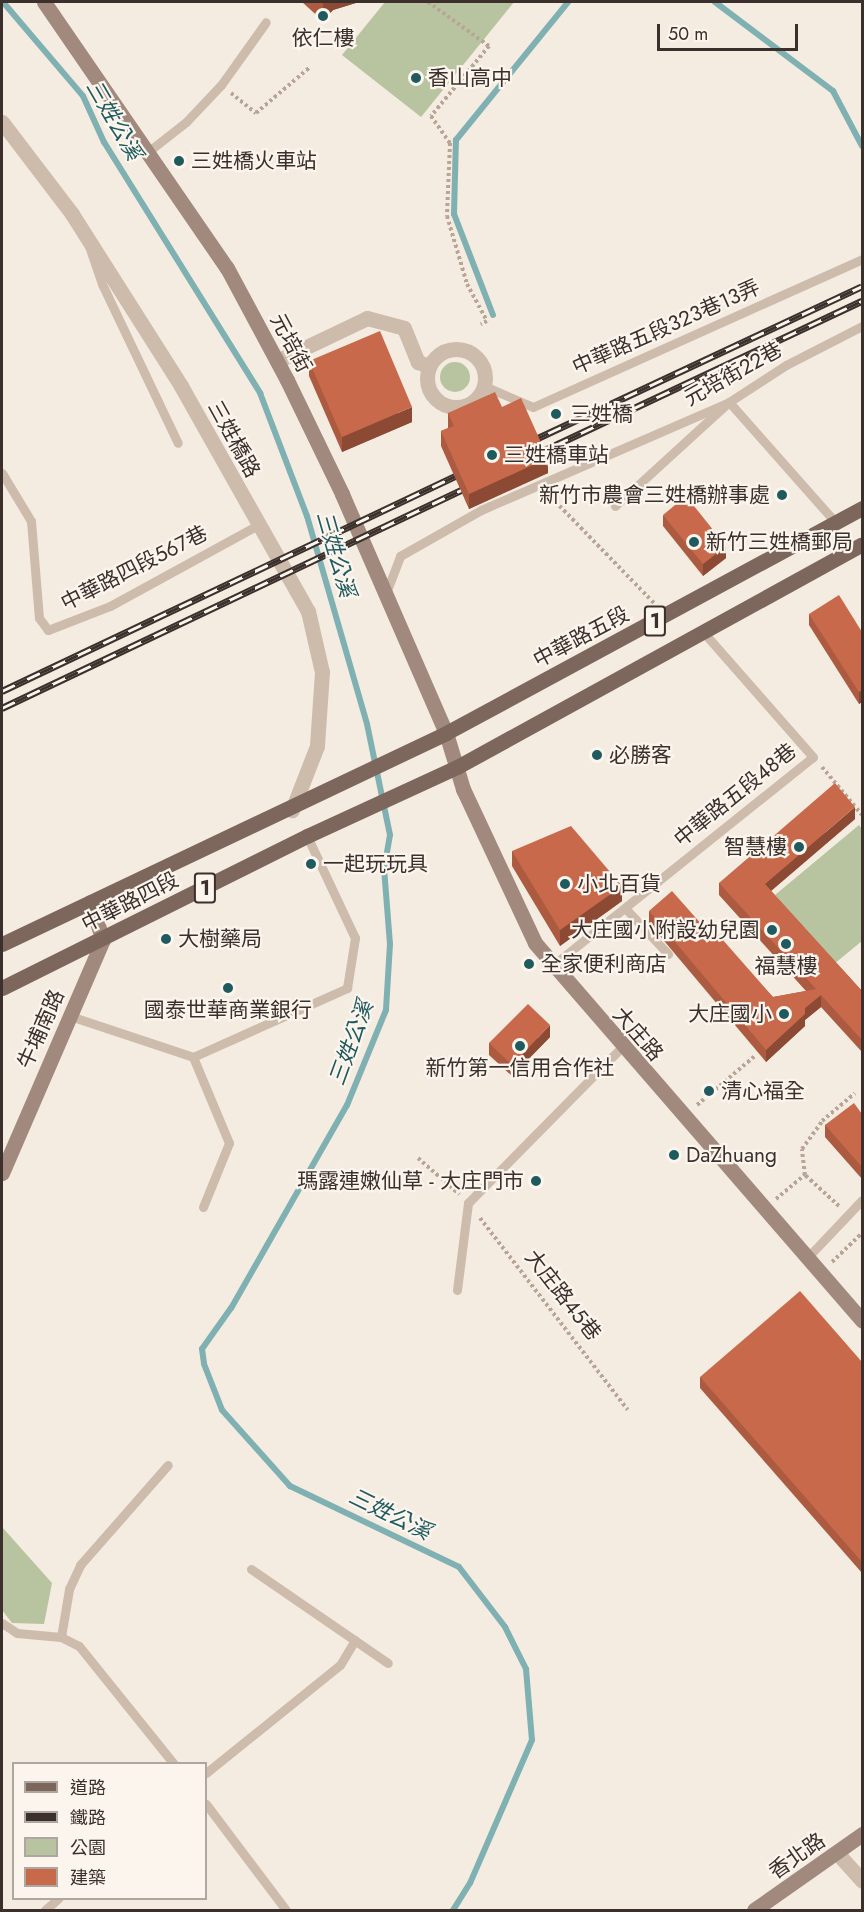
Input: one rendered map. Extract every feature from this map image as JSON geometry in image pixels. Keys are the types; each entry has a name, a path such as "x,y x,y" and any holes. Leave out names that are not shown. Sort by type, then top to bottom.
{"main road":[{"name":"中華路五段","path":"446,733 862,508"},
{"name":"1","path":"307,836 457,767 862,544"},
{"name":"1","path":"292,810 446,733"},
{"name":"中華路四段","path":"2,944 292,810"},
{"name":"中華路四段","path":"2,988 103,940 307,836"}],"street":[{"name":"元培街","path":"45,2 227,268 277,361 342,494 384,598 446,733"},
{"name":"三姓橋路","path":"2,122 90,241 181,387 308,611 322,672 317,746 292,810"},
{"path":"277,361 367,318 404,328 418,362 429,366"},
{"path":"461,349 470,352 483,366 484,386 473,401 446,405 431,394 427,385 429,366 442,352 461,349"},
{"name":"大庄路","path":"446,733 457,767 535,944 683,1118 862,1321"},
{"path":"90,902 103,940"},
{"name":"牛埔南路","path":"2,1173 103,940"},
{"name":"香北路","path":"754,1911 838,1854 862,1834"},
{"path":"838,1854 862,1881"}],"lane":[{"path":"148,151 186,122 221,85 266,21"},
{"path":"90,241 89,253 102,284 178,443"},
{"name":"中華路五段323巷13弄","path":"484,386 533,406 862,259"},
{"name":"元培街22巷","path":"384,598 400,556 481,510 729,402 786,365 862,326"},
{"path":"615,506 729,402 836,523"},
{"name":"中華路四段567巷","path":"2,473 31,521 39,618 48,630 110,606 258,525"},
{"name":"中華路五段48巷","path":"552,966 813,757 703,632"},
{"path":"70,1016 194,1057 347,988 356,938 307,836"},
{"path":"625,908 668,954"},
{"path":"457,1290 468,1203 622,1047"},
{"path":"194,1057 229,1143 203,1207"},
{"path":"807,1258 862,1200"},
{"path":"61,1637 69,1589 80,1565 168,1465"},
{"path":"251,1569 388,1663"},
{"path":"2,1623 17,1633 61,1637 79,1646 172,1762"},
{"path":"207,1772 340,1665 355,1640"},
{"path":"207,1805 286,1910"},
{"path":"45,1911 58,1900"}],"path":[{"path":"428,2 489,45 431,116 450,143 447,216 467,284 487,321 481,324"},
{"path":"221,85 256,113 310,67"},
{"path":"539,485 666,615"},
{"path":"813,757 862,815"},
{"path":"683,1118 756,1055"},
{"path":"849,1215 805,1175 802,1149 822,1121 855,1093"},
{"name":"大庄路45巷","path":"418,1158 468,1203 628,1410"},
{"path":"764,1209 805,1175"},
{"path":"820,1273 862,1233"}],"green space":[{"path":"385,2 514,2 421,117 342,55"},
{"path":"455,362 466,366 470,377 466,388 455,392 444,388 440,377 444,366"},
{"path":"859,825 862,829 862,941 834,964 775,895"},
{"path":"2,1527 52,1583 44,1624 12,1623 2,1610"}],"building":[{"path":"380,331 412,407 342,437 309,361"},
{"name":"三姓橋車站","path":"495,392 502,407 521,398 548,458 469,494 441,431 454,426 448,413"},
{"name":"新竹三姓橋郵局","path":"686,496 726,546 703,564 663,515"},
{"path":"839,595 862,632 862,690 859,692 809,614"},
{"path":"835,783 855,807 765,884 862,991 862,1040 821,995 805,1008 805,1014 766,1050 649,911 672,891 711,935 715,931 773,997 816,989 719,883"},
{"name":"小北百貨","path":"571,826 622,886 560,930 512,851"},
{"name":"新竹第一信用合作社","path":"528,1004 550,1025 512,1065 489,1043"},
{"path":"854,1103 862,1114 862,1167 825,1125"},
{"path":"800,1291 862,1362 862,1562 700,1377"}],"waterway":[{"name":"三姓公溪","path":"3,2 83,96 104,142 260,393 307,516 367,724 390,835 384,868 390,944 386,1010 347,1105 231,1308 202,1349 204,1364 222,1410 290,1486 459,1567 505,1627 526,1669 532,1740 470,1883 453,1910"},
{"path":"493,315 454,214 456,140 568,2"},
{"path":"715,2 833,91 862,146"}],"railway":[{"path":"523,445 862,286"},
{"path":"530,457 862,301"},
{"path":"2,691 468,470"},
{"path":"2,708 476,483"}],"place":[{"name":"依仁樓","path":"323,16"},
{"name":"香山高中","path":"416,78"},
{"name":"三姓橋火車站","path":"179,161"},
{"name":"三姓橋","path":"556,414"},
{"name":"三姓橋車站","path":"492,455"},
{"name":"新竹市農會三姓橋辦事處","path":"782,495"},
{"name":"新竹三姓橋郵局","path":"694,542"},
{"name":"必勝客","path":"597,755"},
{"name":"智慧樓","path":"799,847"},
{"name":"一起玩玩具","path":"311,864"},
{"name":"小北百貨","path":"565,884"},
{"name":"大庄國小附設幼兒園","path":"772,930"},
{"name":"大樹藥局","path":"166,939"},
{"name":"福慧樓","path":"786,944"},
{"name":"全家便利商店","path":"529,964"},
{"name":"國泰世華商業銀行","path":"228,988"},
{"name":"大庄國小","path":"784,1014"},
{"name":"新竹第一信用合作社","path":"520,1046"},
{"name":"清心福全","path":"709,1091"},
{"name":"DaZhuang","path":"674,1155"},
{"name":"瑪露連嫩仙草 - 大庄門市","path":"536,1181"}]}
